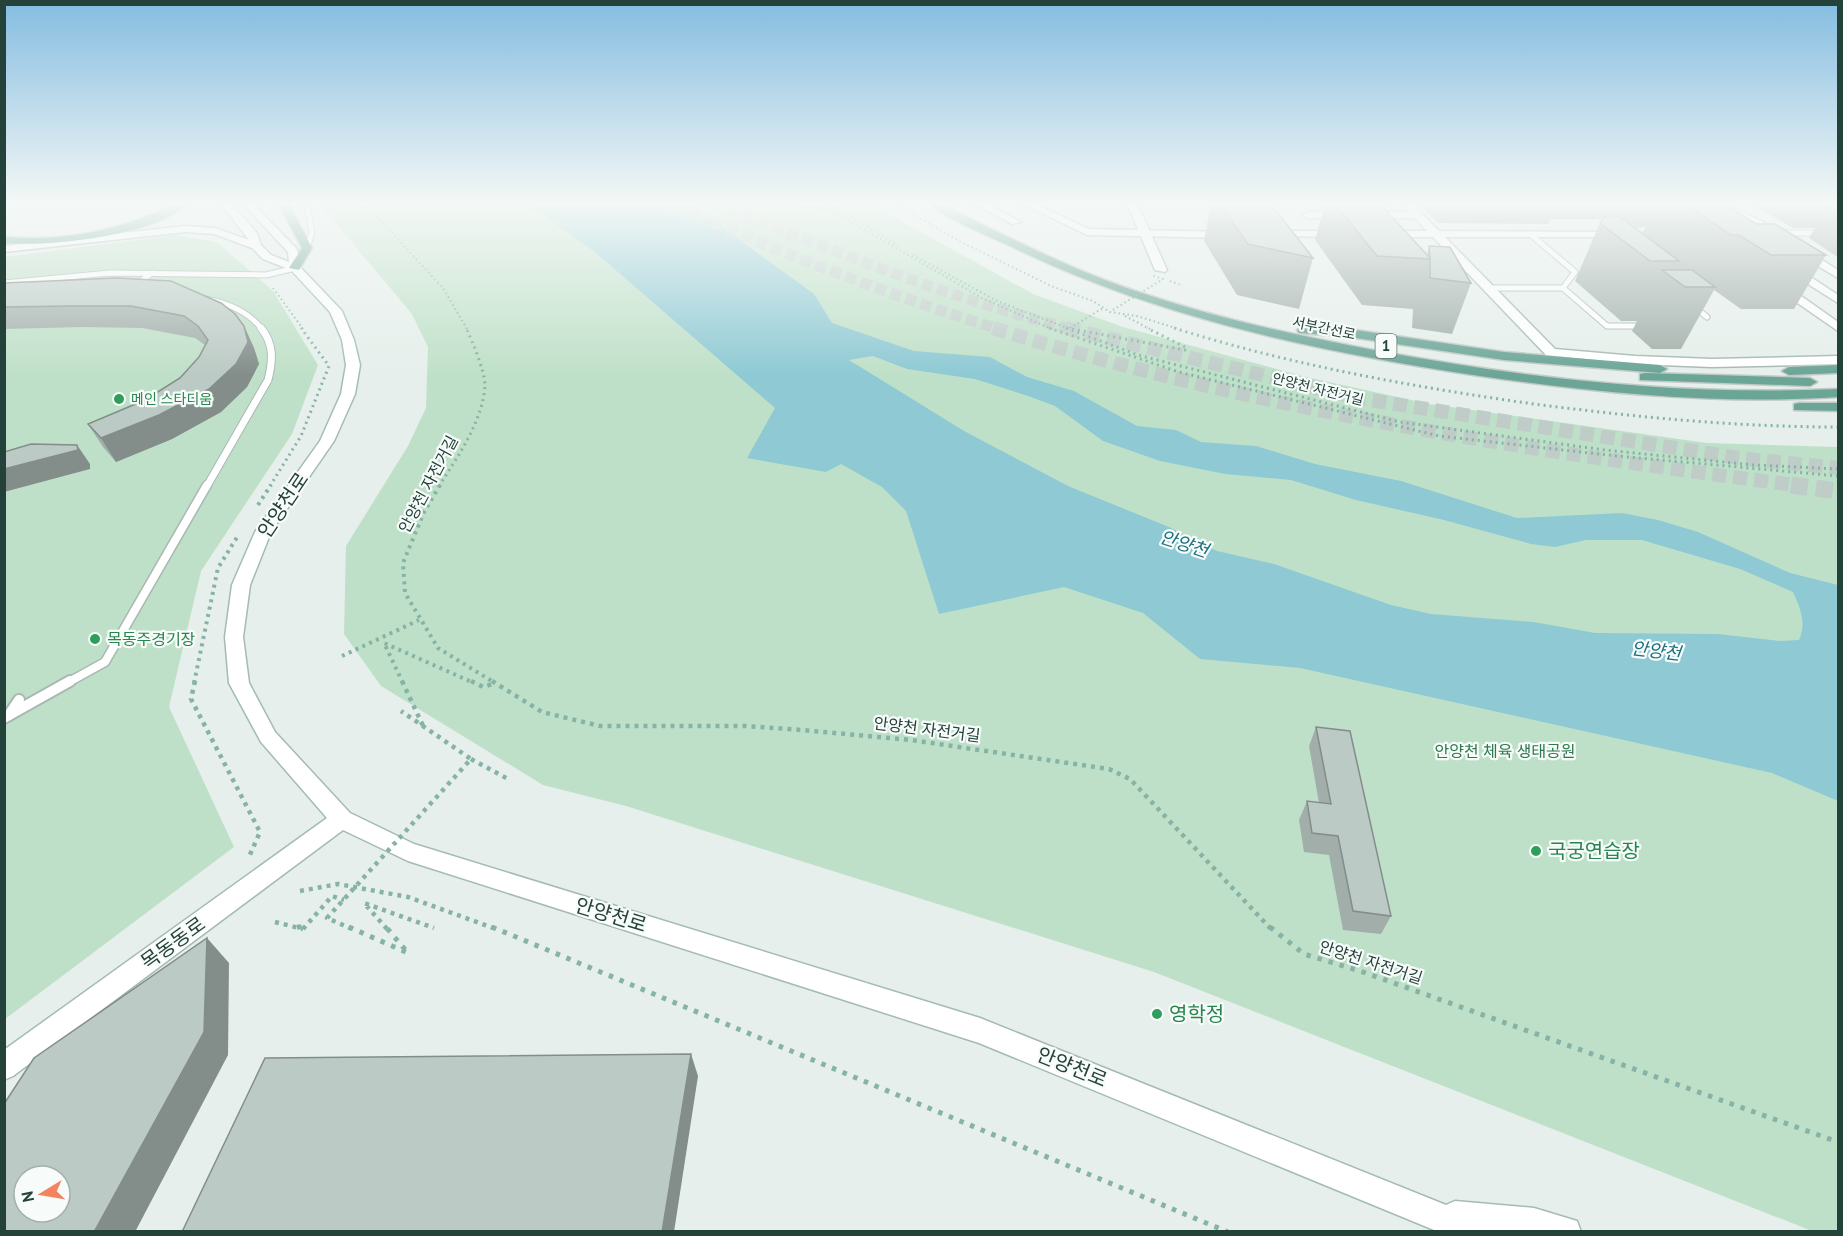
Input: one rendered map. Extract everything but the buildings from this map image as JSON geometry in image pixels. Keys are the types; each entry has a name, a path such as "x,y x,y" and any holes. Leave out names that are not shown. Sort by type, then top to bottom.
{"main road":[{"name":"안양천로","path":"275,261 295,267 336,311 348,340 353,365 348,394 327,441 262,532 241,585 234,637 239,683 268,737 342,819 408,852 980,1030 1477,1232"},
{"name":"안양천로","path":"294,261 295,267"},
{"path":"295,267 299,261"},
{"name":"서부간선로","path":"1049,261 1124,290 1414,363 1561,382 1708,394 1839,393"},
{"name":"서부간선로","path":"1077,261 1128,281 1294,334 1540,369 1726,381 1839,381"},
{"path":"1153,261 1157,273"},
{"path":"1462,261 1551,352 1635,360 1712,363 1839,360"},
{"path":"1780,261 1839,300"},
{"path":"1816,261 1839,275"},
{"path":"1772,280 1839,327"},
{"path":"1294,334 1349,333 1504,356 1618,367 1736,372 1839,369"},
{"path":"1294,334 1306,344 1360,359 1486,381 1680,402 1839,409"},
{"name":"목동동로","path":"4,1067 342,819"},
{"path":"1437,1214 1534,1223 1566,1232"}],"lane":[{"path":"1562,261 1575,272 1563,288"},
{"path":"4,283 87,274 263,275 295,267"},
{"path":"1572,269 1582,269"},
{"path":"144,295 137,291 138,283 152,273"},
{"path":"1488,288 1563,288 1607,326 1650,326"},
{"path":"6,717 105,662 274,367 272,345 255,321 227,302 186,297"},
{"path":"1688,302 1707,317"},
{"path":"6,717 19,700"}],"path":[{"name":"안양천 자전거길","path":"418,261 443,288 457,309 468,330 485,384 481,406 465,444 424,512 403,563 405,593 419,620 438,648 542,712 600,726 745,726 911,740 1109,769 1130,779 1265,924 1304,954 1363,972 1839,1142"},
{"path":"918,261 982,298 1062,333 1179,372 1439,436 1778,472 1839,476"},
{"name":"안양천 자전거길","path":"924,261 997,301 1138,355 1228,380 1400,422 1605,450 1753,465 1839,469"},
{"path":"1112,311 1163,279 1157,273"},
{"path":"256,507 301,436 329,366 263,275"},
{"path":"1062,333 1103,308"},
{"path":"1068,329 1185,350 1187,348 1122,314"},
{"path":"244,527 218,568 191,699 260,832 248,861"},
{"path":"342,656 419,620"},
{"path":"424,728 384,643 483,687 495,683"},
{"path":"401,711 471,759 508,779"},
{"path":"434,928 364,903 408,953 327,918 471,759"},
{"path":"300,891 338,884 408,897 513,935 1228,1232"},
{"path":"275,922 303,929 332,896 344,900"}],"green space":[{"name":"목동주경기장","path":"5,261 238,261 273,291 318,365 292,434 201,571 169,707 234,847 5,1019"},
{"name":"안양천 체육 생태공원","path":"367,261 973,261 1033,294 1123,327 1306,377 1429,404 1707,443 1838,447 1838,1231 1812,1231 1154,972 626,806 543,785 381,686 344,634 346,546 408,446 426,408 428,347 412,314"}],"water":[{"name":"안양천","path":"605,261 768,261 814,294 832,323 914,351 990,357 1027,377 1074,391 1137,426 1176,430 1201,442 1256,446 1315,464 1401,481 1517,518 1622,513 1658,520 1698,532 1790,573 1838,585 1838,801 1772,773 1300,668 1200,659 1143,613 1064,587 939,614 906,511 882,487 841,464 826,472 747,458 775,408","holes":["873,356 907,369 975,379 1055,406 1103,441 1160,461 1225,474 1291,480 1356,500 1444,520 1531,544 1555,547 1586,540 1642,540 1740,569 1793,592 1802,616 1801,634 1799,640 1780,641 1718,634 1595,633 1534,622 1431,614 1391,605 1274,564 1217,551 1169,527 1068,486 964,431 849,360"]}],"tunnel":[{"path":"805,261 998,329"},
{"path":"861,261 981,303 1072,329"},
{"path":"993,328 1092,357 1192,382 1394,425 1598,458 1802,486"},
{"path":"1066,328 1363,399 1739,458 1838,468"},
{"path":"1791,485 1838,491"}],"place":[{"name":"메인 스타디움","path":"119,399"},
{"name":"목동주경기장","path":"95,639"},
{"name":"국궁연습장","path":"1536,851"},
{"name":"영학정","path":"1157,1014"}]}
